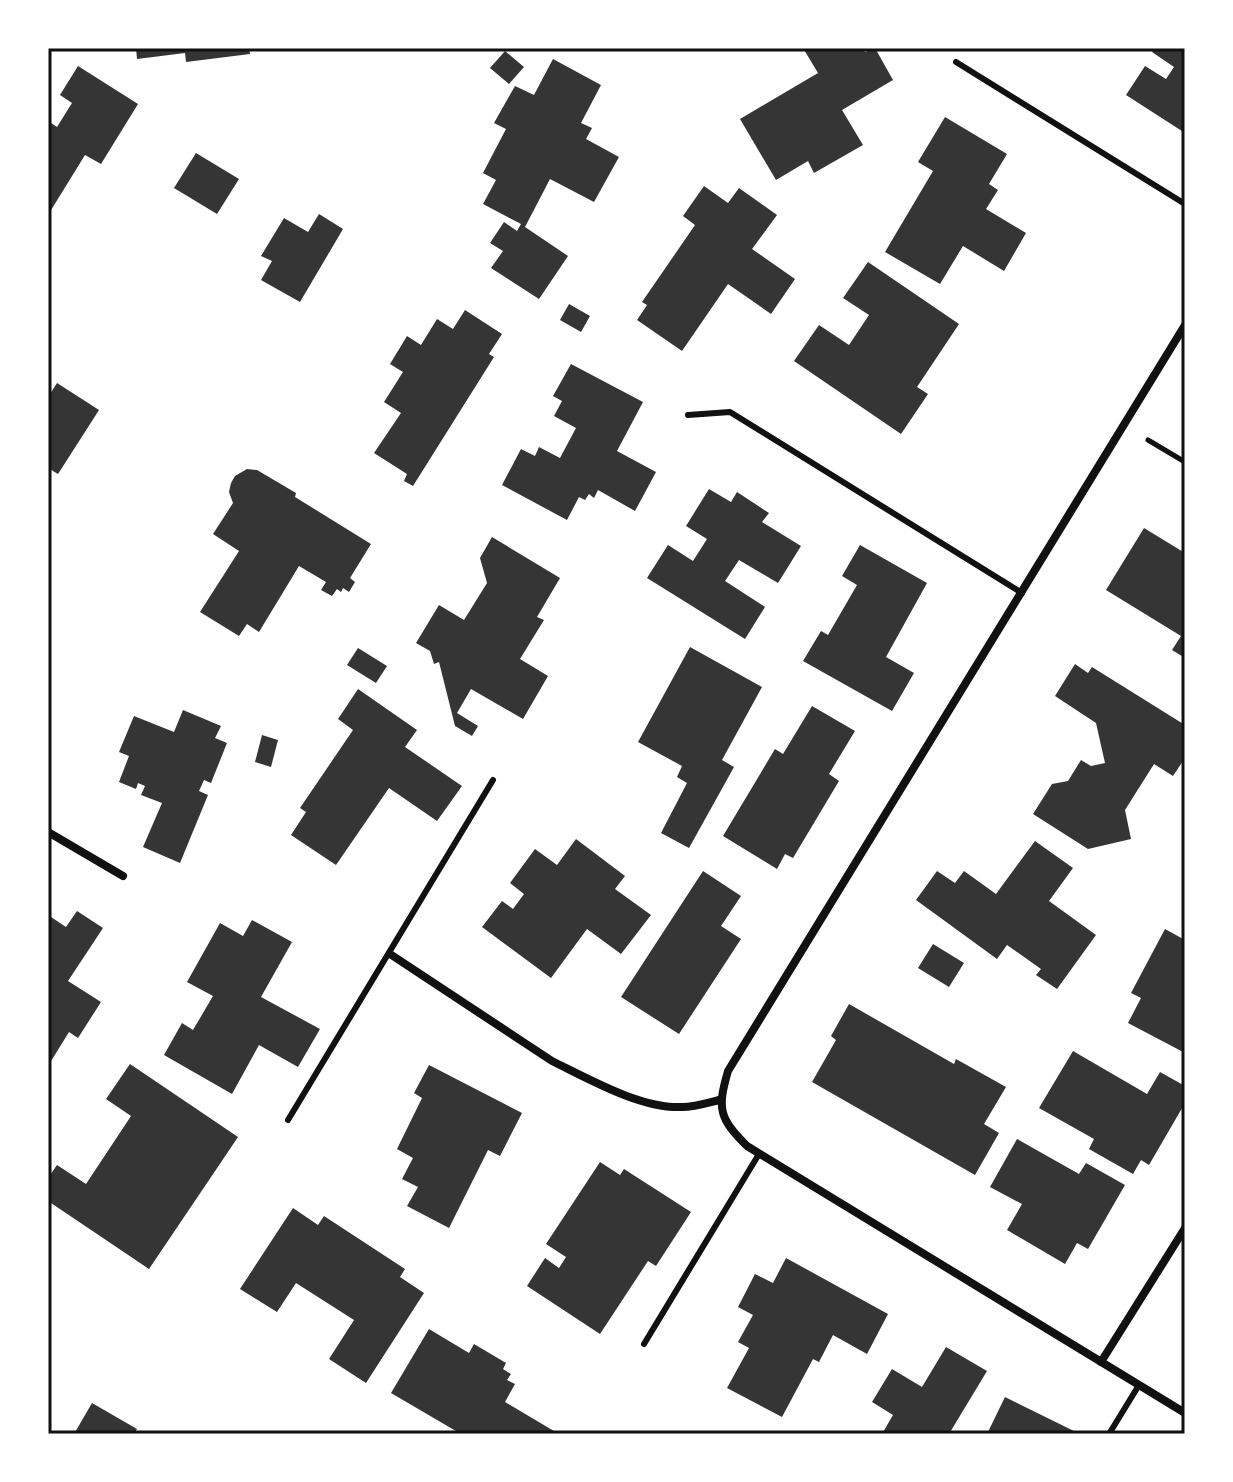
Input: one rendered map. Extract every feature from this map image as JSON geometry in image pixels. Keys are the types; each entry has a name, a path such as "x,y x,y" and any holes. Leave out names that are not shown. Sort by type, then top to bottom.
{"street":[{"path":"1185,325 728,1071 719,1100 728,1127 747,1146 1185,1413"},
{"path":"48,832 123,876"},
{"path":"390,954 540,1054 577,1073 657,1105 683,1107 719,1100"},
{"path":"1101,1362 1185,1228"}],"lane":[{"path":"956,62 1185,204"},
{"path":"688,415 730,412 1022,593"},
{"path":"288,1120 493,780"},
{"path":"644,1344 759,1154"},
{"path":"1109,1434 1139,1385"}],"path":[{"path":"1148,440 1185,462"}],"building":[{"path":"136,48 249,48 250,54 186,62 185,53 137,59"},
{"path":"803,48 862,48 865,52 875,48 893,80 842,110 863,145 814,173 808,161 776,180 740,119 818,73"},
{"path":"1155,48 1185,48 1185,133 1126,95 1145,66 1166,79 1174,67 1152,52"},
{"path":"505,51 524,67 509,84 490,68"},
{"path":"553,59 601,85 581,123 592,128 586,139 619,157 594,202 550,179 525,227 568,256 539,299 491,268 503,251 490,243 504,222 517,231 521,224 483,204 496,180 483,173 506,129 494,123 515,86 534,95"},
{"path":"78,66 138,104 101,164 85,155 48,215 48,121 57,127 72,103 60,95"},
{"path":"945,117 1007,154 989,184 998,190 986,209 1026,233 1004,271 963,246 940,284 885,252 933,171 918,162"},
{"path":"196,153 239,179 217,214 174,188"},
{"path":"704,186 728,203 739,188 777,215 752,249 795,279 771,314 728,284 682,351 637,320 647,305 642,302 695,225 683,216"},
{"path":"319,214 343,229 300,302 261,280 272,261 261,256 284,218 308,232"},
{"path":"868,262 959,324 917,387 928,394 901,434 794,361 819,325 849,345 869,315 843,298"},
{"path":"569,304 590,316 581,332 560,320"},
{"path":"465,310 502,334 489,354 494,357 413,486 404,481 407,474 374,453 401,413 384,402 403,372 390,364 407,336 421,345 437,319 453,329"},
{"path":"571,364 643,402 617,451 656,472 635,511 598,490 594,498 589,494 585,500 579,497 567,520 502,485 521,449 535,456 539,447 560,458 576,428 554,416 562,401 553,396"},
{"path":"57,383 99,410 58,474 48,468 48,397"},
{"path":"247,469 257,470 296,493 295,497 371,544 350,578 355,582 349,592 343,588 341,592 337,589 332,596 321,590 326,582 299,566 259,632 247,624 239,636 200,612 239,551 213,534 233,503 229,492 231,483 235,476"},
{"path":"709,489 731,502 737,492 769,513 762,522 801,546 778,583 739,560 725,581 765,607 745,639 647,578 668,545 693,561 707,539 686,526"},
{"path":"1144,528 1185,553 1185,658 1172,650 1181,636 1106,590"},
{"path":"492,537 560,578 537,617 544,620 520,659 548,676 523,719 471,689 457,713 478,726 472,736 455,726 439,662 434,664 430,651 416,643 439,605 464,620 487,583 480,558"},
{"path":"860,545 927,583 886,657 914,673 892,711 803,661 821,631 828,635 857,585 842,576"},
{"path":"690,647 762,687 722,760 734,767 689,848 661,833 687,783 677,777 682,766 638,742"},
{"path":"358,648 387,666 376,683 347,665"},
{"path":"1075,664 1088,673 1092,667 1185,725 1185,758 1173,776 1154,764 1125,810 1131,839 1088,849 1033,814 1052,784 1068,781 1081,760 1091,766 1105,763 1096,723 1055,696"},
{"path":"358,689 417,730 405,747 462,786 437,821 389,788 336,865 291,835 306,812 300,808 353,730 338,719"},
{"path":"812,706 855,731 829,774 839,781 793,858 785,854 777,869 723,836 775,749 783,754"},
{"path":"183,710 221,726 215,738 227,743 211,783 204,780 199,791 208,795 180,863 143,847 162,803 141,795 145,786 138,783 136,789 119,782 129,756 119,752 134,716 174,732"},
{"path":"262,735 278,740 271,767 255,762"},
{"path":"576,839 625,876 615,889 651,915 621,954 587,929 551,978 482,927 502,901 513,909 524,894 510,883 535,849 557,865"},
{"path":"1035,841 1073,868 1049,901 1096,935 1057,989 1036,975 1041,969 1007,945 997,959 916,900 937,871 955,883 964,871 996,894"},
{"path":"703,871 741,896 721,926 741,939 679,1034 621,997"},
{"path":"77,911 103,928 68,981 101,1002 78,1038 69,1032 48,1066 48,915 66,927"},
{"path":"252,920 292,942 261,997 320,1029 298,1067 259,1045 232,1094 164,1055 182,1023 193,1030 213,996 187,982 220,923 243,936"},
{"path":"1165,929 1185,940 1185,1053 1128,1023 1141,998 1131,993"},
{"path":"933,944 964,963 949,987 918,968"},
{"path":"849,1004 954,1064 956,1059 1006,1087 984,1124 999,1133 975,1175 812,1082 836,1040 831,1036"},
{"path":"1073,1051 1147,1094 1160,1072 1185,1086 1185,1103 1149,1165 1141,1160 1133,1174 1089,1149 1094,1139 1039,1108"},
{"path":"130,1064 238,1137 149,1269 48,1201 48,1178 57,1165 86,1184 131,1116 106,1099"},
{"path":"429,1065 522,1113 500,1156 488,1150 449,1228 407,1206 418,1187 402,1179 413,1158 397,1149 422,1098 414,1093"},
{"path":"1017,1139 1079,1174 1086,1163 1125,1185 1088,1249 1077,1243 1065,1264 1007,1230 1022,1204 990,1187"},
{"path":"600,1162 620,1175 624,1169 691,1212 656,1266 648,1261 600,1334 527,1286 545,1258 559,1268 566,1257 546,1244"},
{"path":"293,1208 318,1225 324,1216 405,1269 400,1277 424,1293 366,1383 329,1359 354,1320 296,1283 277,1312 240,1289"},
{"path":"786,1258 888,1314 867,1354 833,1335 819,1362 813,1359 782,1417 727,1388 749,1348 738,1342 753,1315 738,1307 755,1274 773,1283"},
{"path":"429,1329 469,1353 474,1344 506,1363 503,1369 511,1374 507,1380 515,1384 505,1402 559,1434 461,1434 391,1393"},
{"path":"946,1347 987,1371 949,1434 882,1434 893,1415 872,1402 892,1369 922,1387"},
{"path":"1005,1397 1080,1434 987,1434"},
{"path":"92,1403 137,1429 134,1434 74,1434"}]}
